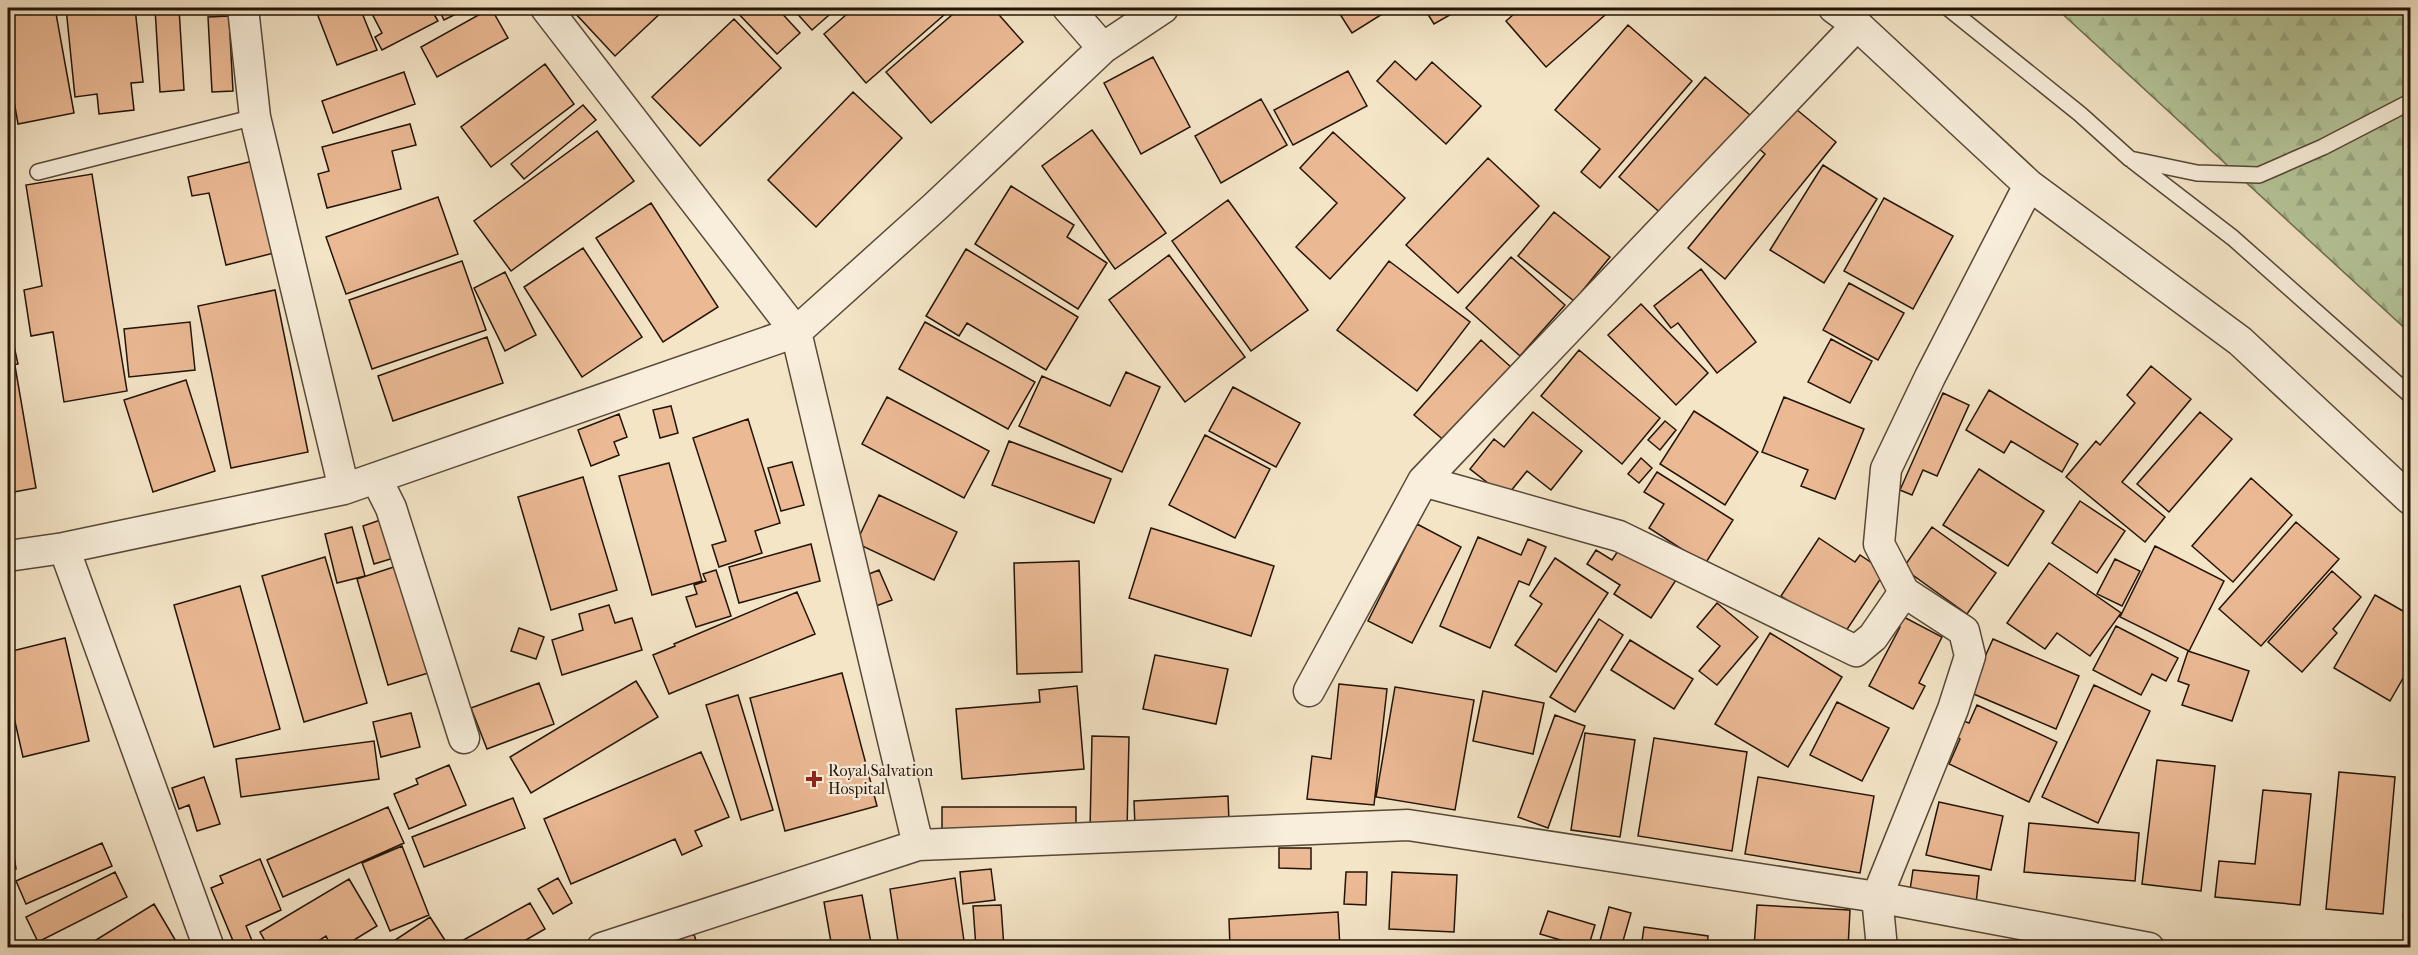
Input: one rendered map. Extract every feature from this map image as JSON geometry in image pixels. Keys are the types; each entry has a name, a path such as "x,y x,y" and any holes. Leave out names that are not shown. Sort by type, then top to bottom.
{"street":[{"path":"243,8 255,117 344,489"},
{"path":"546,8 796,332 918,845"},
{"path":"1068,8 1103,48"},
{"path":"8,556 64,548 344,489 796,332 936,206 1103,48 1163,8"},
{"path":"1833,8 1857,25 2029,185 2240,341 2410,499"},
{"path":"1310,691 1423,481 1857,25"},
{"path":"1882,948 1877,897 1953,709 1970,656 1964,631 1904,592 1879,544 1886,469 1930,377 2029,185"},
{"path":"376,478 391,507 464,738"},
{"path":"1423,481 1619,536 1856,651 1873,637 1904,592"},
{"path":"64,548 209,948"},
{"path":"602,948 918,845 1408,825 1877,897 2149,948"}],"lane":[{"path":"1948,8 2080,114 2130,159 2233,238 2410,395"},
{"path":"2130,159 2197,173 2259,175 2323,147 2410,102"},
{"path":"38,171 255,117"}],"green space":[{"path":"2056,8 2410,8 2410,333"}],"building":[{"path":"8,8 55,8 74,113 18,124 8,67"},
{"path":"66,8 135,8 143,82 131,83 134,110 99,114 97,94 75,97"},
{"path":"155,8 179,8 184,90 160,92"},
{"path":"315,8 360,8 377,50 337,65"},
{"path":"369,8 438,8 432,11 438,21 382,50 375,37 382,33"},
{"path":"438,8 468,8 444,20"},
{"path":"491,8 508,38 437,77 421,47"},
{"path":"581,8 666,8 615,56 575,13"},
{"path":"733,8 777,8 800,33 777,54"},
{"path":"792,8 837,8 812,30"},
{"path":"854,8 952,8 866,83 824,34"},
{"path":"960,8 993,8 1023,42 931,123 886,72"},
{"path":"1336,8 1392,8 1352,33"},
{"path":"1424,8 1462,8 1434,24"},
{"path":"1521,8 1613,8 1546,67 1506,21"},
{"path":"229,16 233,91 212,92 208,17"},
{"path":"734,19 781,68 700,146 652,97"},
{"path":"1628,25 1692,81 1600,188 1581,172 1600,149 1555,110"},
{"path":"1153,57 1190,127 1141,154 1104,83"},
{"path":"1395,61 1416,80 1432,62 1481,106 1446,144 1377,81"},
{"path":"545,64 574,104 491,167 461,127"},
{"path":"1348,71 1367,106 1293,145 1274,110"},
{"path":"404,72 415,104 333,133 322,101"},
{"path":"1705,77 1750,115 1663,215 1619,177"},
{"path":"853,92 902,138 816,227 768,180"},
{"path":"1261,99 1287,145 1221,183 1195,136"},
{"path":"583,105 596,120 524,179 511,164"},
{"path":"1791,105 1836,142 1725,279 1688,248 1765,154 1757,147"},
{"path":"410,124 416,145 392,151 401,189 327,208 318,174 329,171 322,147"},
{"path":"1092,130 1166,233 1115,269 1042,166"},
{"path":"597,131 634,181 511,271 474,221"},
{"path":"1333,132 1405,198 1330,279 1296,247 1337,203 1300,168"},
{"path":"1488,158 1539,206 1458,293 1406,245"},
{"path":"257,160 278,252 226,265 209,193 192,196 188,177"},
{"path":"1823,165 1877,199 1824,283 1770,250"},
{"path":"92,174 127,391 64,402 53,332 31,336 24,290 42,286 26,185"},
{"path":"1011,186 1074,225 1067,237 1107,263 1078,309 975,244"},
{"path":"438,197 458,254 346,294 326,237"},
{"path":"1884,198 1953,236 1913,309 1844,271"},
{"path":"1228,200 1308,310 1251,351 1172,241"},
{"path":"651,203 718,307 663,342 596,238"},
{"path":"1554,212 1610,257 1574,301 1518,256"},
{"path":"583,248 642,337 582,377 524,287"},
{"path":"966,249 1078,317 1046,370 967,323 959,336 926,316"},
{"path":"1169,255 1245,357 1185,402 1109,300"},
{"path":"1511,257 1565,305 1520,356 1466,308"},
{"path":"462,261 486,330 372,369 349,300"},
{"path":"1389,261 1470,322 1417,391 1337,330"},
{"path":"1701,269 1756,342 1717,373 1678,323 1671,328 1654,306"},
{"path":"505,272 536,335 505,351 474,288"},
{"path":"1849,283 1904,313 1878,360 1823,330"},
{"path":"275,290 308,452 231,468 198,306"},
{"path":"1641,304 1708,373 1676,405 1608,335"},
{"path":"8,319 18,364 8,366"},
{"path":"190,322 195,370 129,377 124,329"},
{"path":"925,322 1035,382 1008,429 899,369"},
{"path":"487,337 503,383 393,421 378,376"},
{"path":"1831,339 1872,361 1850,403 1808,382"},
{"path":"1481,340 1512,368 1446,442 1414,415"},
{"path":"1579,350 1660,418 1622,464 1541,396"},
{"path":"15,366 36,488 8,493 8,368"},
{"path":"2151,366 2191,399 2122,482 2165,517 2145,542 2066,477 2096,441 2100,445 2135,403 2127,395"},
{"path":"1126,372 1160,387 1122,472 1019,426 1042,376 1110,406"},
{"path":"186,380 215,471 153,492 124,400"},
{"path":"1233,387 1300,423 1276,467 1209,431"},
{"path":"1989,390 2078,444 2062,472 2011,441 2004,453 1966,430"},
{"path":"1943,393 1969,405 1937,476 1923,470 1912,495 1900,490"},
{"path":"887,397 989,451 964,498 862,444"},
{"path":"1784,397 1864,429 1835,499 1801,486 1808,470 1762,452"},
{"path":"671,406 678,433 660,438 653,410"},
{"path":"1694,411 1758,452 1725,505 1660,464"},
{"path":"1533,412 1582,451 1551,490 1527,471 1506,497 1470,469 1494,439 1504,447"},
{"path":"2200,412 2232,439 2169,512 2137,484"},
{"path":"619,414 627,437 614,442 619,455 591,466 578,430"},
{"path":"748,419 780,523 755,531 762,553 719,567 712,545 726,541 693,438"},
{"path":"1665,421 1676,430 1660,450 1648,440"},
{"path":"1205,435 1270,469 1235,538 1169,505"},
{"path":"1009,441 1111,479 1094,523 992,485"},
{"path":"1641,458 1652,468 1639,483 1628,474"},
{"path":"792,462 804,505 781,511 768,468"},
{"path":"669,463 702,581 652,595 619,476"},
{"path":"1979,469 2044,511 2008,566 1943,525"},
{"path":"1657,472 1733,520 1705,564 1649,528 1664,504 1644,492"},
{"path":"583,477 617,590 551,610 518,497"},
{"path":"2251,478 2292,515 2233,582 2192,546"},
{"path":"879,495 957,532 934,580 856,543"},
{"path":"2080,501 2125,531 2097,573 2052,543"},
{"path":"386,518 397,557 374,564 363,526"},
{"path":"2296,522 2339,559 2261,646 2219,609"},
{"path":"1417,524 1461,547 1412,643 1368,621"},
{"path":"352,527 365,576 337,583 325,534"},
{"path":"1932,527 1996,573 1967,614 1903,568"},
{"path":"1151,528 1274,566 1251,636 1129,598"},
{"path":"1478,537 1521,555 1528,539 1546,547 1529,585 1519,581 1490,648 1440,626"},
{"path":"1819,538 1855,562 1860,555 1885,572 1842,637 1781,596"},
{"path":"1624,542 1678,577 1651,618 1614,594 1620,585 1587,564 1596,550 1612,560"},
{"path":"811,544 820,581 739,603 729,567"},
{"path":"2155,546 2224,581 2189,651 2120,617"},
{"path":"325,557 367,703 304,722 262,576"},
{"path":"1555,558 1608,593 1556,672 1515,645 1542,604 1530,596"},
{"path":"2115,559 2140,571 2122,606 2097,594"},
{"path":"1079,561 1082,672 1017,674 1014,563"},
{"path":"2049,563 2121,613 2090,656 2057,633 2045,649 2007,623"},
{"path":"403,564 435,671 388,685 357,579"},
{"path":"716,570 731,616 696,627 686,597 697,594 694,585 706,581 703,574"},
{"path":"879,570 892,600 876,606 864,576"},
{"path":"2332,571 2361,597 2333,629 2337,633 2302,672 2268,642"},
{"path":"240,586 280,729 214,747 174,605"},
{"path":"797,592 815,634 669,694 653,655"},
{"path":"2375,595 2410,615 2410,666 2390,701 2334,668"},
{"path":"1717,603 1758,637 1717,685 1699,671 1720,646 1697,627"},
{"path":"609,605 615,623 632,618 642,650 562,675 552,640 583,630 579,614"},
{"path":"1900,615 1942,637 1919,683 1925,686 1913,709 1869,686 1900,627 1895,624"},
{"path":"1599,619 1623,635 1575,712 1550,697"},
{"path":"2116,626 2178,658 2166,681 2152,674 2141,695 2093,670"},
{"path":"519,628 544,637 536,659 511,651"},
{"path":"1770,633 1842,677 1788,767 1715,724"},
{"path":"65,638 89,741 23,757 8,691 8,652"},
{"path":"1993,639 2079,676 2056,729 1969,692"},
{"path":"1630,640 1693,679 1674,709 1611,670"},
{"path":"2188,651 2249,671 2232,721 2182,705 2189,685 2178,681"},
{"path":"1155,655 1228,669 1216,724 1143,709"},
{"path":"842,673 877,806 785,831 750,698"},
{"path":"636,681 658,717 531,793 510,757"},
{"path":"539,683 554,724 487,749 471,708"},
{"path":"1339,684 1387,689 1374,805 1307,799 1312,756 1331,759"},
{"path":"2094,685 2150,711 2098,823 2042,797"},
{"path":"1077,686 1084,769 962,779 956,709 1040,702 1039,690"},
{"path":"1395,687 1474,700 1455,810 1376,797"},
{"path":"1483,691 1544,703 1533,754 1473,741"},
{"path":"738,695 773,810 741,820 706,705"},
{"path":"1837,702 1889,728 1862,781 1810,755"},
{"path":"1977,705 2057,742 2029,802 1949,764 1960,739 1954,736 1961,720 1969,723"},
{"path":"411,713 420,747 381,757 373,722"},
{"path":"1555,715 1585,726 1548,828 1518,817"},
{"path":"1585,733 1635,740 1620,837 1571,830"},
{"path":"1092,736 1129,737 1127,831 1090,830"},
{"path":"1654,738 1747,752 1732,851 1638,836"},
{"path":"374,741 379,779 241,797 236,759"},
{"path":"701,752 729,817 695,831 702,846 682,855 675,839 571,884 544,819"},
{"path":"2157,760 2215,766 2201,891 2142,884"},
{"path":"449,765 466,805 409,829 394,794 418,784 416,779"},
{"path":"2339,772 2395,777 2383,914 2326,909"},
{"path":"204,777 220,824 197,831 189,805 179,809 172,788"},
{"path":"1758,777 1874,796 1860,873 1745,854"},
{"path":"2263,790 2311,794 2300,905 2215,897 2219,861 2255,864"},
{"path":"1228,796 1229,822 1135,827 1134,801"},
{"path":"513,798 525,828 424,867 412,837"},
{"path":"1939,802 2003,816 1991,870 1926,855"},
{"path":"388,807 404,843 283,897 267,860"},
{"path":"942,807 1076,807 1076,833 942,833"},
{"path":"8,815 16,869 8,871"},
{"path":"2029,823 2139,833 2135,881 2024,872"},
{"path":"102,843 112,866 26,904 16,881"},
{"path":"402,846 429,915 390,931 362,863"},
{"path":"1279,848 1311,848 1311,869 1279,868"},
{"path":"260,859 281,910 246,926 255,948 236,948 211,888 223,883 220,876"},
{"path":"2410,863 2410,918 2403,917"},
{"path":"991,869 995,900 963,904 960,872"},
{"path":"1913,870 1979,876 1976,904 1909,897"},
{"path":"115,872 127,897 38,942 26,917"},
{"path":"1346,872 1367,872 1366,905 1344,904"},
{"path":"1392,872 1457,875 1454,932 1389,929"},
{"path":"558,878 572,903 553,914 538,889"},
{"path":"955,878 965,948 899,948 890,889"},
{"path":"349,879 377,926 341,948 332,948 326,936 307,948 269,948 260,932"},
{"path":"862,895 872,948 832,948 824,902"},
{"path":"530,903 545,929 512,948 461,948 458,943"},
{"path":"154,904 180,948 83,948"},
{"path":"1001,905 1004,948 976,948 973,906"},
{"path":"1757,905 1850,910 1848,948 1754,948"},
{"path":"1609,907 1631,913 1621,948 1598,948"},
{"path":"1548,911 1595,925 1588,948 1540,934"},
{"path":"1338,912 1340,948 1230,948 1229,919"},
{"path":"430,917 450,948 383,948"},
{"path":"1644,927 1708,936 1707,948 1641,948"},
{"path":"694,934 698,948 654,948"}],"place":[{"name":"Royal Salvation Hospital","path":"814,779"}]}
